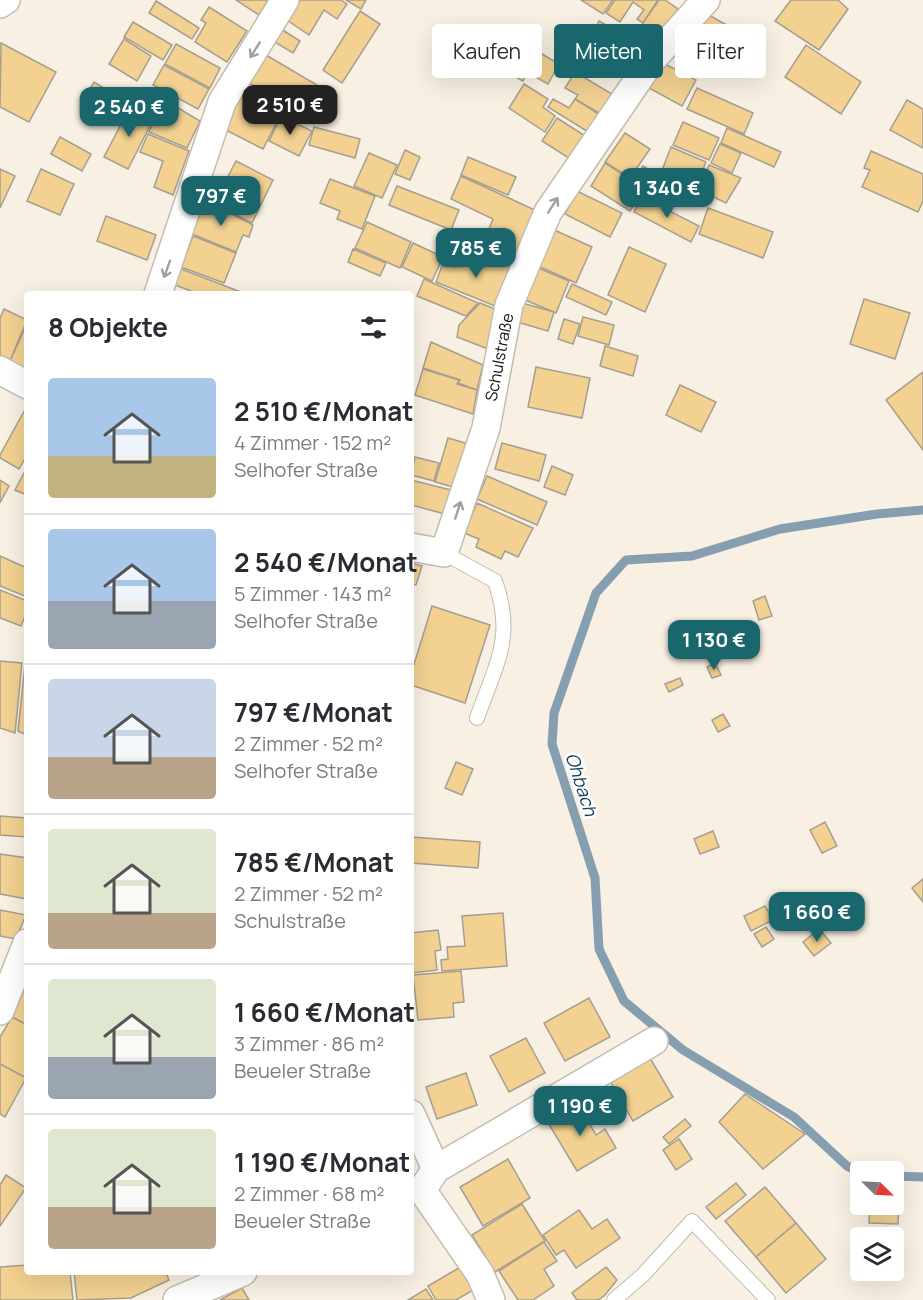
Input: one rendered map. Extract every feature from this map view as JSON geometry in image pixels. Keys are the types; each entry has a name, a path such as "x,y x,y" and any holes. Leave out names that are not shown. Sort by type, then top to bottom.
{"street":[{"path":"0,4 6,0"},
{"path":"159,291 222,102 285,0"},
{"name":"Schulstraße","path":"444,553 486,428 510,304 548,212 651,61 706,0"},
{"path":"0,370 24,383"},
{"path":"414,548 444,553"},
{"path":"0,1011 24,951"},
{"path":"423,1184 654,1041"},
{"path":"414,1132 423,1184 480,1274 491,1300"},
{"path":"177,1300 236,1275"}],"lane":[{"path":"444,553 495,581 504,607 504,640 477,718"},
{"path":"614,1300 643,1275 692,1221 768,1300"}],"building":[{"path":"236,0 268,0 259,15"},
{"path":"300,0 341,0 347,4 337,19 324,10 309,35 287,20"},
{"path":"346,0 366,0 361,9"},
{"path":"581,0 613,0 603,14"},
{"path":"615,0 658,0 643,23 637,19 644,10 633,2 620,22 606,13"},
{"path":"659,0 665,0 678,9 663,30 663,24 642,24"},
{"path":"791,0 838,0 848,9 819,50 775,21"},
{"path":"156,1 199,28 192,39 149,13"},
{"path":"209,7 247,31 227,62 195,42 206,23 201,20"},
{"path":"360,11 380,24 342,83 323,70"},
{"path":"703,12 725,24 696,24"},
{"path":"133,22 172,45 163,60 124,37"},
{"path":"281,29 300,41 293,53 273,41"},
{"path":"124,39 151,56 137,81 109,64"},
{"path":"1,43 56,72 29,122 0,107"},
{"path":"176,44 220,68 210,88 165,64"},
{"path":"806,45 861,82 841,114 785,77"},
{"path":"542,54 554,61 554,73 548,84 537,78 542,78"},
{"path":"266,55 317,85 300,113 249,83"},
{"path":"663,63 675,69 675,78 696,80 682,106 649,88 655,78 663,78"},
{"path":"164,65 209,89 198,109 153,85"},
{"path":"571,78 585,78 617,97 606,117 575,99 578,95 565,88"},
{"path":"94,82 130,104 125,113 118,108 110,121 81,104"},
{"path":"524,84 548,99 543,107 555,116 545,132 509,108"},
{"path":"697,88 753,113 744,134 687,109"},
{"path":"238,92 258,103 253,112 276,124 263,149 220,127"},
{"path":"163,99 200,121 187,148 149,132"},
{"path":"553,99 569,108 575,99 605,118 593,135 548,107"},
{"path":"907,100 923,109 923,148 890,130"},
{"path":"130,107 153,120 128,169 104,157"},
{"path":"281,116 312,131 299,156 269,141"},
{"path":"557,118 590,139 575,162 542,141"},
{"path":"683,122 719,138 709,160 673,145"},
{"path":"314,127 360,139 355,158 309,145"},
{"path":"727,128 781,152 774,167 721,143"},
{"path":"625,133 650,149 630,178 605,162"},
{"path":"148,134 189,151 173,195 154,187 163,161 140,152"},
{"path":"60,137 91,154 82,171 51,154"},
{"path":"720,144 741,153 732,173 711,163"},
{"path":"671,147 706,162 694,192 659,178"},
{"path":"405,150 420,157 410,180 395,174"},
{"path":"871,151 923,174 923,201 918,212 862,187 870,170 864,168"},
{"path":"369,153 397,165 382,198 354,186"},
{"path":"468,157 516,177 508,195 461,175"},
{"path":"236,161 273,180 252,223 210,202 215,191 222,188"},
{"path":"605,163 644,188 630,211 591,186"},
{"path":"709,165 741,178 726,203 699,190"},
{"path":"643,166 654,173 645,187 634,180"},
{"path":"0,169 15,176 0,208"},
{"path":"41,169 74,184 60,215 27,201"},
{"path":"461,176 537,211 519,251 486,236 493,219 451,199"},
{"path":"330,179 375,196 362,229 337,219 340,211 320,203"},
{"path":"397,186 459,210 451,230 389,205"},
{"path":"577,191 622,213 610,237 565,214"},
{"path":"642,197 699,226 691,242 634,212"},
{"path":"205,200 253,225 249,237 243,235 236,252 192,234"},
{"path":"708,208 773,232 763,258 699,234"},
{"path":"106,216 156,235 147,260 97,241"},
{"path":"367,222 411,242 400,268 355,248"},
{"path":"552,229 592,247 576,283 536,265"},
{"path":"193,236 236,253 224,283 181,267"},
{"path":"413,243 443,257 432,281 402,267"},
{"path":"629,247 666,264 645,312 608,295"},
{"path":"353,249 386,263 380,276 348,262"},
{"path":"487,257 510,265 495,306 436,282 443,263 456,267 459,260 483,268"},
{"path":"536,267 569,281 556,313 523,299"},
{"path":"181,269 238,291 191,291 175,285"},
{"path":"424,279 478,303 466,316 417,296"},
{"path":"572,284 612,302 606,315 566,297"},
{"path":"864,299 910,313 895,359 850,344"},
{"path":"480,303 497,310 488,349 457,337 459,325"},
{"path":"522,303 554,312 548,331 517,322"},
{"path":"4,309 24,319 24,327 10,361 0,356 0,318"},
{"path":"583,317 614,325 609,345 578,336"},
{"path":"564,319 580,324 573,344 558,339"},
{"path":"24,331 24,368 10,361"},
{"path":"431,342 483,365 477,390 458,383 460,380 423,368"},
{"path":"605,346 638,356 633,376 600,366"},
{"path":"536,367 590,378 582,418 528,407"},
{"path":"423,369 459,380 457,384 477,390 473,414 415,395"},
{"path":"923,372 923,450 886,400"},
{"path":"680,385 716,402 701,432 666,415"},
{"path":"24,411 24,460 19,469 0,458"},
{"path":"448,438 469,444 457,488 435,482"},
{"path":"502,443 546,455 539,481 495,469"},
{"path":"415,457 439,463 434,481 414,476"},
{"path":"552,466 573,475 565,495 544,487"},
{"path":"24,473 24,494 15,490"},
{"path":"487,476 547,502 537,525 477,499"},
{"path":"0,480 9,486 0,503"},
{"path":"414,481 455,491 449,515 414,506"},
{"path":"477,503 533,528 518,557 505,551 501,559 476,547 479,539 464,533"},
{"path":"0,556 24,567 24,596 0,586"},
{"path":"414,564 422,566 416,585 414,585"},
{"path":"0,590 24,600 24,618 21,626 0,618"},
{"path":"765,596 772,616 759,620 753,601"},
{"path":"432,606 490,625 465,703 414,686 414,664"},
{"path":"0,661 22,663 15,733 0,728"},
{"path":"715,663 721,675 712,678 707,667"},
{"path":"24,674 24,734 18,731"},
{"path":"680,678 683,685 669,692 665,684"},
{"path":"723,714 730,726 718,732 712,720"},
{"path":"456,762 473,769 462,795 445,788"},
{"path":"0,816 24,818 24,837 0,835"},
{"path":"825,822 837,846 822,853 810,830"},
{"path":"713,831 719,847 700,854 694,839"},
{"path":"414,837 480,842 478,868 414,863"},
{"path":"0,854 24,858 24,898 0,894"},
{"path":"923,879 923,902 912,888"},
{"path":"765,906 773,920 751,931 744,916"},
{"path":"0,910 24,915 16,939 0,936"},
{"path":"503,913 507,966 442,971 441,960 448,959 447,947 465,946 462,916"},
{"path":"766,927 774,939 762,947 754,934"},
{"path":"819,929 831,943 814,956 803,942"},
{"path":"438,930 441,950 435,951 437,970 414,973 414,933"},
{"path":"461,971 464,1002 453,1003 454,1017 418,1020 414,975"},
{"path":"24,990 24,1023 12,1017"},
{"path":"589,998 610,1037 565,1061 544,1023"},
{"path":"12,1017 24,1023 24,1077 0,1064 0,1037"},
{"path":"526,1038 545,1073 509,1092 490,1056"},
{"path":"650,1058 673,1097 633,1121 610,1081"},
{"path":"0,1064 24,1077 24,1082 5,1117 0,1114"},
{"path":"466,1073 477,1105 437,1119 426,1087"},
{"path":"745,1094 805,1134 763,1169 719,1122"},
{"path":"578,1103 596,1135 605,1129 616,1148 577,1171 547,1121"},
{"path":"685,1119 691,1126 669,1144 663,1137"},
{"path":"679,1139 692,1159 676,1170 663,1150"},
{"path":"508,1159 530,1198 483,1226 460,1187"},
{"path":"6,1175 24,1187 24,1191 0,1226 0,1185"},
{"path":"736,1183 746,1195 716,1219 706,1207"},
{"path":"765,1187 796,1223 756,1257 725,1221"},
{"path":"522,1204 545,1241 495,1272 472,1235"},
{"path":"579,1210 592,1229 607,1219 620,1238 576,1268 564,1250 556,1255 543,1235"},
{"path":"869,1215 898,1215 898,1224 869,1223"},
{"path":"796,1223 826,1259 786,1293 756,1257"},
{"path":"544,1242 557,1261 544,1269 554,1286 533,1300 518,1300 499,1271"},
{"path":"24,1265 24,1275 70,1275 73,1300 0,1300 0,1267"},
{"path":"462,1266 475,1289 456,1300 436,1300 428,1286"},
{"path":"606,1267 617,1280 604,1296 598,1300 577,1300 572,1293"},
{"path":"74,1275 167,1275 169,1280 131,1298 77,1300"},
{"path":"242,1288 249,1300 220,1300"},
{"path":"426,1289 433,1300 408,1300"}],"waterway":[{"name":"Ohbach","path":"850,1167 794,1117 683,1050 624,1001 599,949 595,878 552,744 554,713 596,593 626,560 692,556 780,529 877,514 923,510"},
{"name":"Ohbach","path":"904,1176 923,1177"}]}
